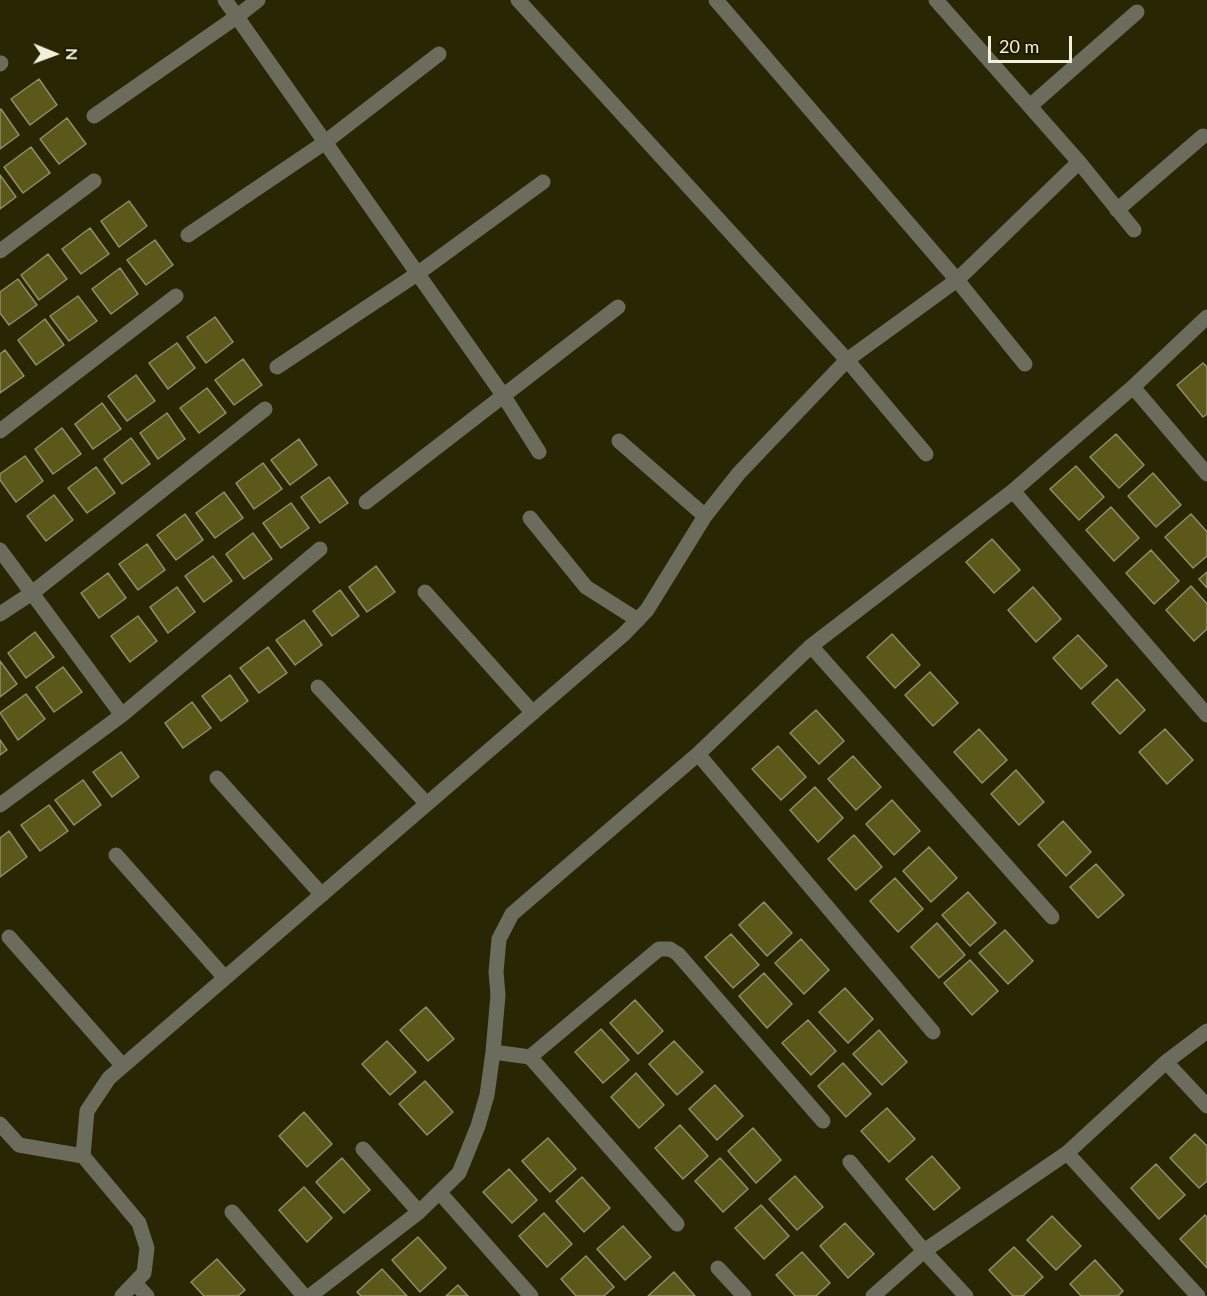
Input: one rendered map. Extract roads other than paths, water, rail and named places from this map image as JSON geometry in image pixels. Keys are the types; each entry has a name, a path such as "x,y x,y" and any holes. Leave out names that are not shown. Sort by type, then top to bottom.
{"street":[{"path":"225,0 235,18 502,395 538,452"},
{"path":"94,116 258,0"},
{"path":"518,0 847,360 926,454"},
{"path":"716,0 957,280 1025,364"},
{"path":"938,1 1079,162 1134,230"},
{"path":"1030,106 1137,12"},
{"path":"188,235 324,143 439,54"},
{"path":"1117,210 1203,136"},
{"path":"82,1156 87,1111 109,1078 624,634 647,610 705,516 739,473 847,360 957,280 1079,162"},
{"path":"0,250 94,181"},
{"path":"278,367 417,274 543,182"},
{"path":"0,431 176,296"},
{"path":"366,502 502,395 618,308"},
{"path":"310,1296 419,1212 459,1173 478,1126 487,1095 494,1052 499,939 512,914 698,754 811,646 1013,491 1133,387 1207,317"},
{"path":"1133,387 1207,474"},
{"path":"0,614 32,592 266,409"},
{"path":"619,441 705,516"},
{"path":"1013,491 1207,715"},
{"path":"530,518 586,587 638,620"},
{"path":"0,805 122,715 320,549"},
{"path":"0,550 122,715"},
{"path":"425,592 533,713"},
{"path":"811,646 1052,917"},
{"path":"318,687 427,804"},
{"path":"698,754 933,1032"},
{"path":"217,778 322,895"},
{"path":"116,855 225,978"},
{"path":"9,937 123,1066"},
{"path":"530,1057 659,949 670,949 678,954 823,1121"},
{"path":"873,1296 924,1251 1067,1153 1166,1062 1207,1031"},
{"path":"494,1052 530,1057 677,1224"},
{"path":"1166,1062 1207,1106"},
{"path":"0,1124 19,1145 82,1156 139,1223 147,1248 144,1273 122,1296"},
{"path":"363,1149 419,1212"},
{"path":"1067,1153 1198,1296"},
{"path":"850,1162 924,1251 966,1296"},
{"path":"440,1193 531,1296"},
{"path":"232,1212 304,1296"},
{"path":"718,1268 744,1296"},
{"path":"135,1283 147,1296"}]}
